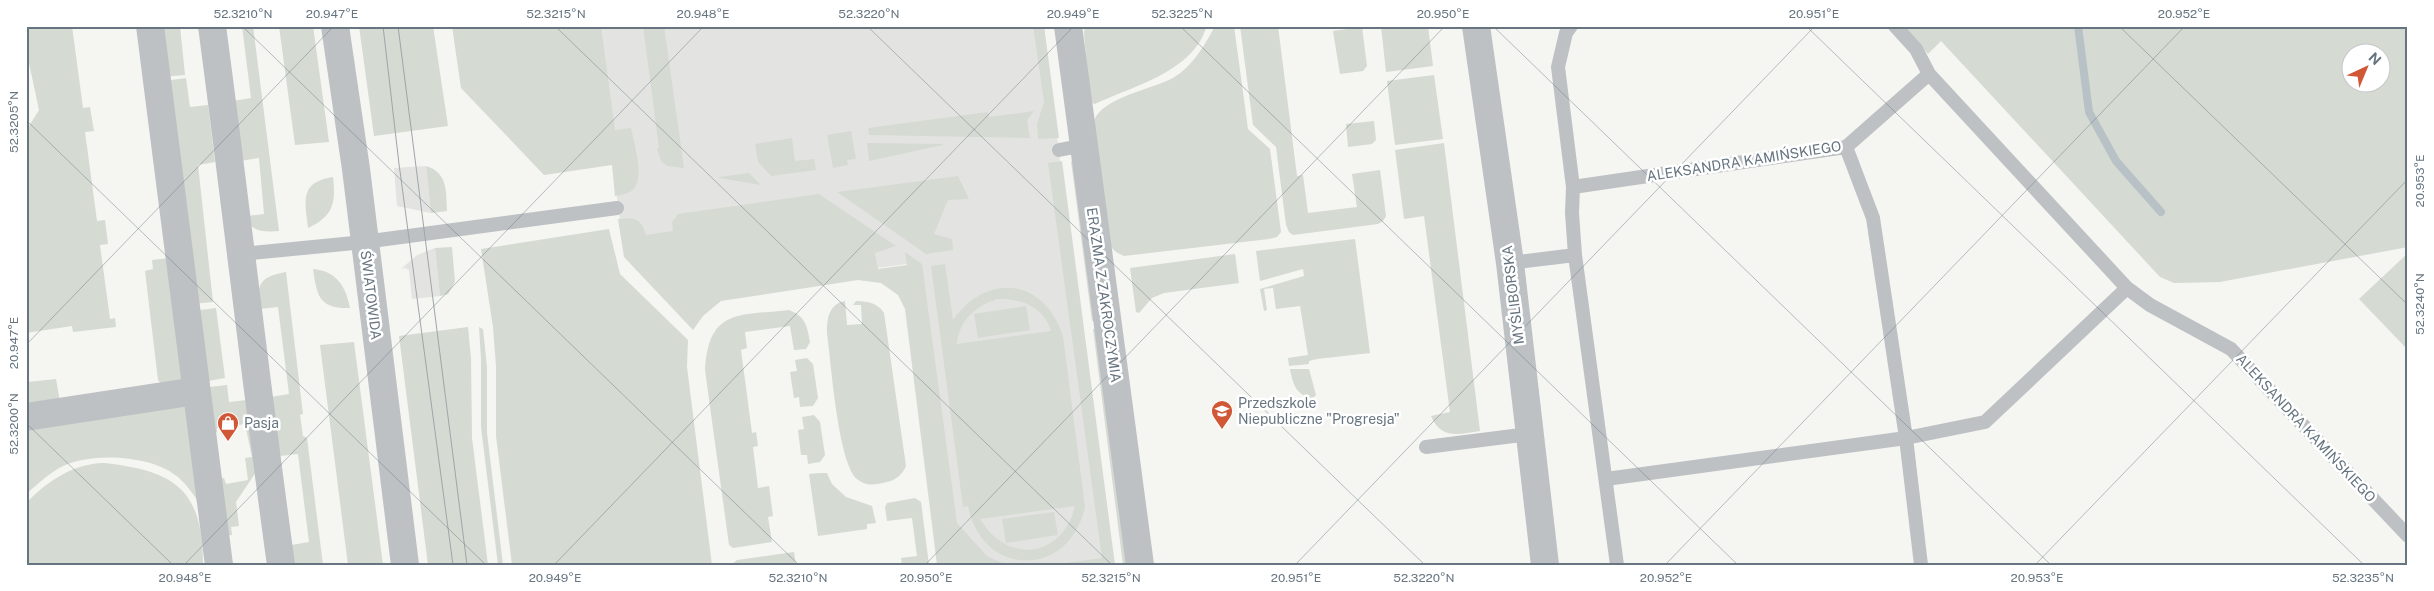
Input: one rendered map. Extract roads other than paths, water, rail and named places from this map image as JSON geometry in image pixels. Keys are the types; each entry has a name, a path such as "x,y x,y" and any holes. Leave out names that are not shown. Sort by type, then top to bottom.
{"street":[{"path":"150,26 219,565"},
{"path":"212,26 242,254 253,363 281,565"},
{"name":"ŚWIATOWIDA","path":"335,26 405,565"},
{"name":"ERAZMA Z ZAKROCZYMIA","path":"1068,26 1072,147 1140,565"},
{"name":"MYŚLIBORSKA","path":"1476,26 1510,263 1545,565"},
{"path":"26,417 196,391"}],"lane":[{"path":"1571,26 1566,33 1558,67 1573,187 1572,213 1575,255 1617,565"},
{"path":"1895,26 1916,48 1929,74"},
{"name":"ALEKSANDRA KAMIŃSKIEGO","path":"1573,187 1846,147 1929,74 2127,288 2150,305 2231,348 2408,536"},
{"path":"1846,147 1872,218 1906,438 1920,565"},
{"path":"242,254 364,242 617,208"},
{"path":"1510,263 1575,255"},
{"path":"1606,479 1906,438 1985,422 2127,288"},
{"path":"1426,447 1529,434"}],"waterway":[{"path":"2078,26 2089,112 2116,161 2161,212"}],"tram line":[{"path":"383,26 399,164 453,565"},
{"path":"398,26 467,565"}],"place":[{"name":"Przedszkole Niepubliczne \"Progresja\"","path":"1222,430"},
{"name":"Pasja","path":"228,442"}]}
